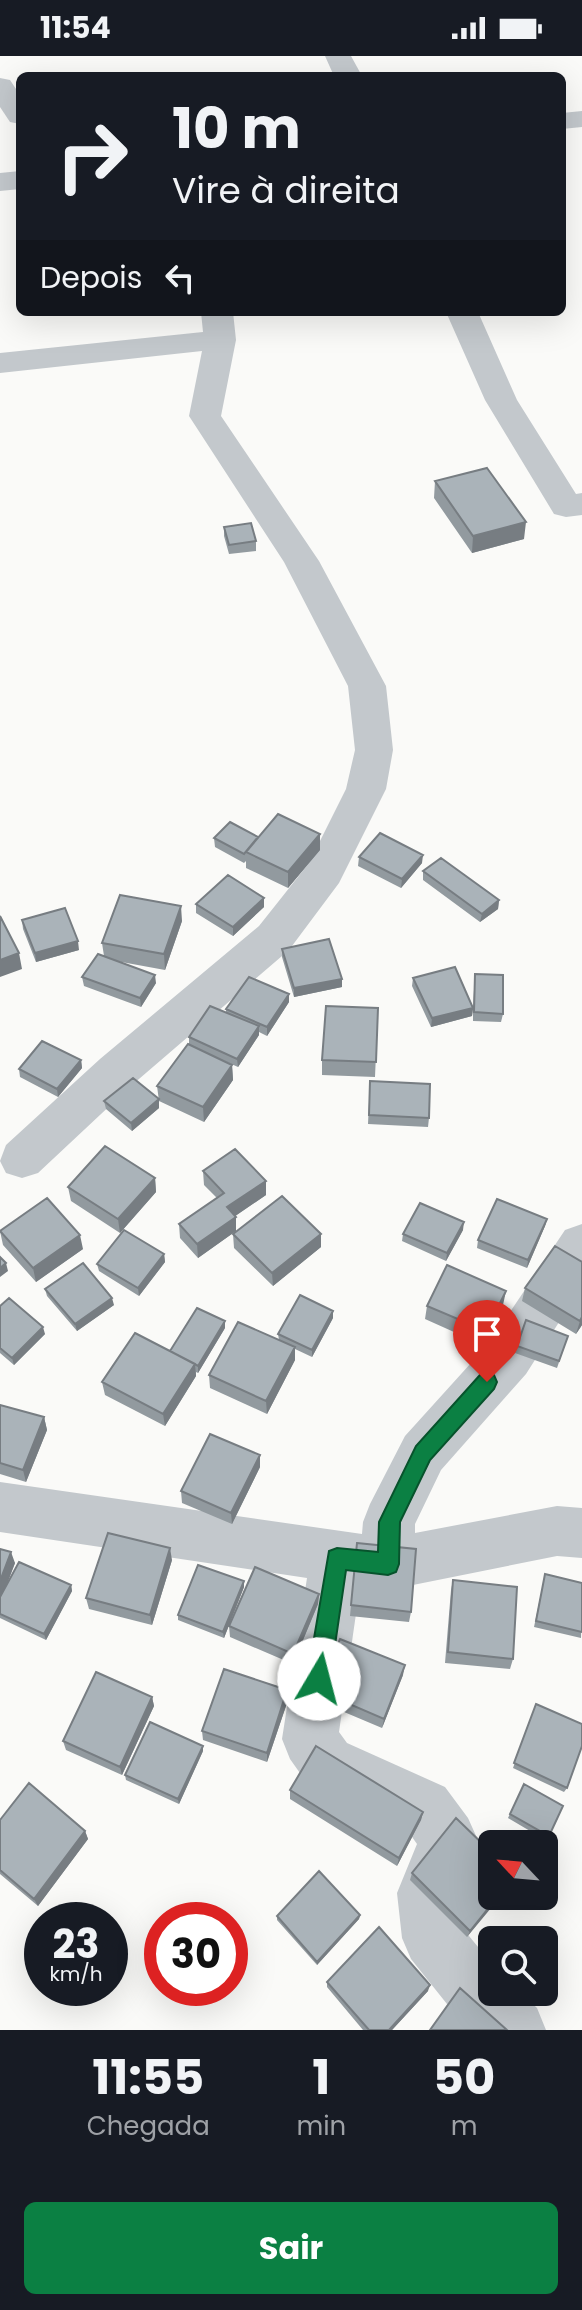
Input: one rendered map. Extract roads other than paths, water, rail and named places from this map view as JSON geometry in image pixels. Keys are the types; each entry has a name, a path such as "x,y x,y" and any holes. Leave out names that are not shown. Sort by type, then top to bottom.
{"street":[{"path":"0,86 16,110"},
{"path":"464,316 501,400 566,506 582,504"},
{"path":"0,363 218,326 205,416 301,561 367,686 374,750 366,789 325,872 274,938 116,1072 22,1159"},
{"path":"515,2030 468,1983 432,1938 426,1893 448,1838 425,1807 327,1763 310,1739 362,1561 389,1522 423,1453 508,1358 582,1245"},
{"path":"0,1507 362,1561 557,1531 582,1533"}]}
